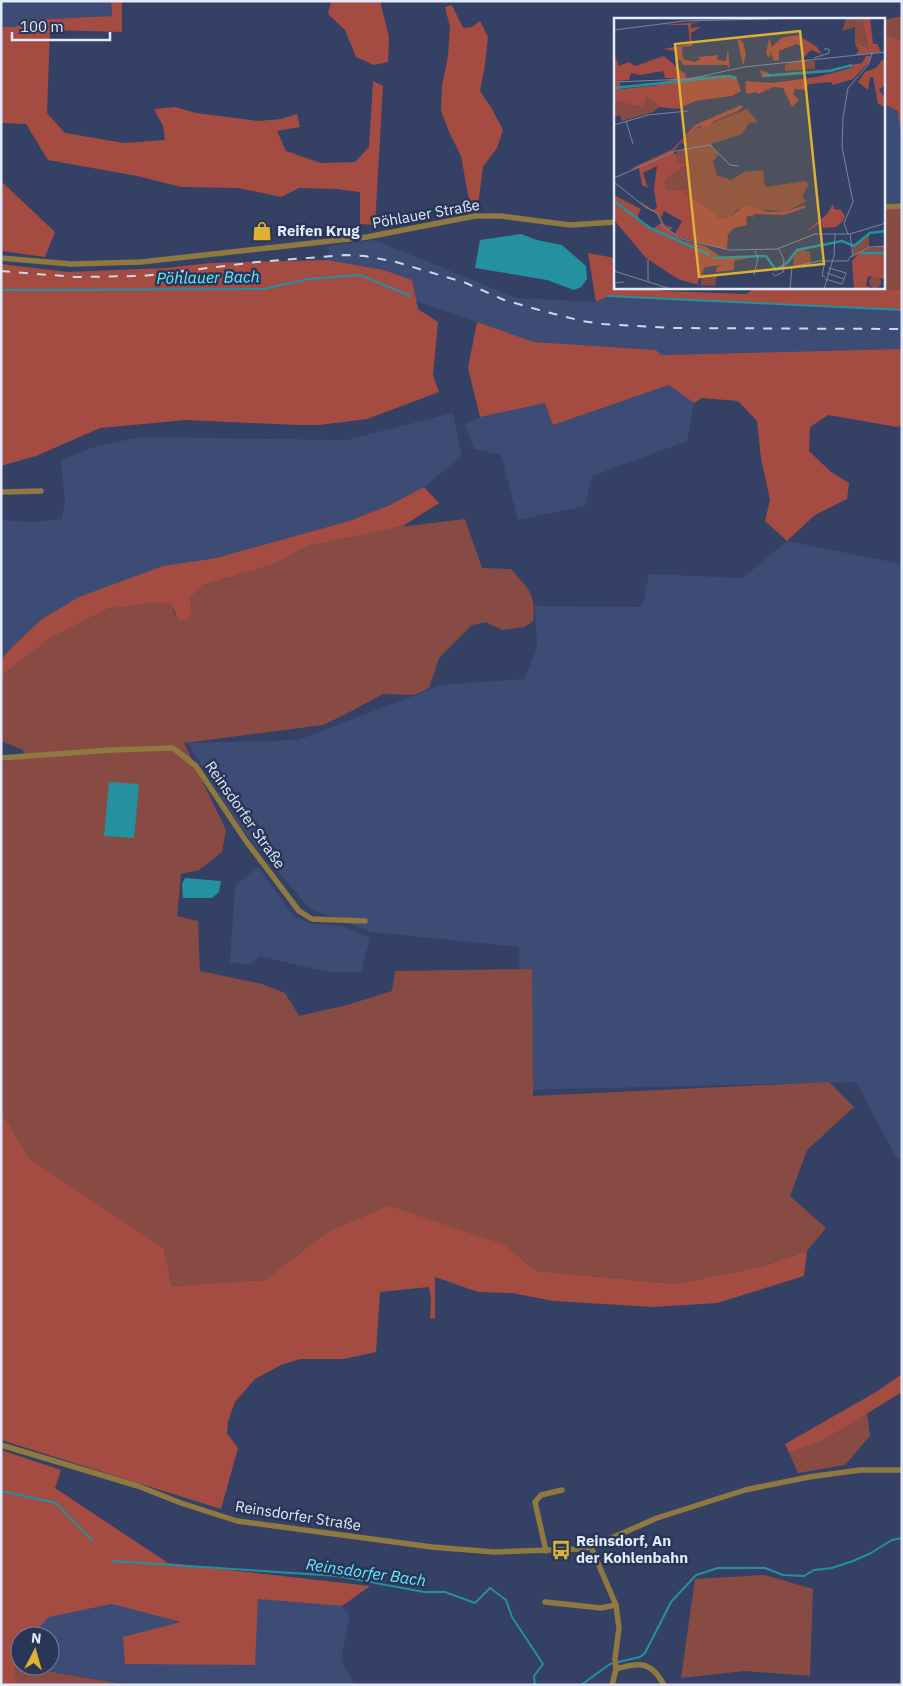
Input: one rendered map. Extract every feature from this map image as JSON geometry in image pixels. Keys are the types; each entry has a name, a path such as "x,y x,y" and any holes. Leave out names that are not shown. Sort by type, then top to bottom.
{"street":[{"path":"886,207 902,206"},
{"name":"Pöhlauer Straße","path":"1,258 71,264 141,262 368,237 475,216 501,216 570,225 614,222"},
{"path":"1,492 41,491"},
{"name":"Reinsdorfer Straße","path":"1,758 111,750 173,748 196,766 246,841 299,912 312,919 365,921"},
{"name":"Reinsdorfer Straße","path":"1,1446 138,1486 181,1503 237,1521 432,1547 494,1552 576,1550 591,1547 657,1518 745,1490 809,1477 860,1470 902,1470"},
{"path":"544,1551 535,1502 541,1495 562,1490"},
{"path":"591,1547 616,1605 619,1628 615,1659 616,1669 612,1685"},
{"path":"545,1602 600,1608 616,1605"},
{"path":"616,1669 639,1664 650,1666 660,1677 664,1685"}],"shaded area":[{"path":"1,1 111,1 112,16 32,20 15,27 1,27"},
{"path":"111,1 122,1 122,32 50,30 47,113 65,133 124,143 165,140 163,126 154,109 175,107 196,113 258,121 281,119 297,114 300,127 277,131 286,151 321,163 355,162 369,147 373,81 383,86 375,225 360,224 360,192 299,188 281,197 238,188 182,187 137,176 48,160 26,124 1,123 1,27 15,27 32,20 112,16"},
{"path":"331,1 380,1 389,37 388,62 374,65 356,57 345,30 328,14"},
{"path":"452,5 463,28 472,27 480,21 488,37 480,91 503,130 497,148 483,167 479,198 471,211 461,156 441,111 442,86 448,56 450,27 445,7"},
{"path":"902,16 902,41 886,35 886,20"},
{"path":"886,35 902,41 902,145 898,111 886,105"},
{"path":"886,105 898,111 902,145 902,202 886,205"},
{"path":"1,181 55,232 45,257 1,251"},
{"path":"902,209 902,290 881,289 886,289 886,210"},
{"path":"521,234 537,240 562,245 586,266 587,279 581,287 574,290 547,280 475,268 480,240"},
{"path":"374,240 517,298 596,302 608,296 902,310 902,349 660,355 656,350 534,342 416,301 412,280 384,270 327,260 329,246"},
{"path":"588,253 614,258 614,289 657,289 664,291 746,294 754,289 902,290 902,310 608,296 596,302"},
{"path":"327,260 384,270 412,280 418,309 438,322 433,375 439,392 367,419 319,425 186,420 100,428 36,456 1,466 1,264 68,272 166,268 210,263"},
{"path":"477,322 534,342 656,350 661,355 902,349 902,425 897,427 828,415 810,427 809,451 831,472 849,483 847,499 815,515 787,541 765,521 770,500 761,458 757,421 738,401 702,398 694,403 669,385 553,425 545,403 480,417 468,368"},
{"path":"669,385 694,403 687,441 592,476 585,506 518,520 501,455 474,449 465,424 480,417 545,403 553,425"},
{"path":"453,413 462,456 424,487 390,505 349,521 216,558 163,566 42,619 1,660 1,520 31,522 62,519 65,500 61,460 97,446 140,437 346,440"},
{"path":"424,487 439,503 403,526 308,546 272,565 203,585 190,598 192,612 187,620 179,620 170,603 151,603 107,609 51,638 6,672 1,678 1,660 12,647 42,619 79,597 163,566 216,558 349,521 390,505"},
{"path":"465,519 482,568 511,569 530,592 534,611 533,621 525,627 502,630 486,622 472,625 439,658 429,688 414,695 383,694 323,725 184,743 226,830 222,852 199,870 181,874 177,916 198,921 200,971 262,984 285,993 299,1016 347,1005 392,991 395,971 532,969 533,1096 829,1082 854,1107 807,1150 790,1196 826,1228 807,1251 760,1267 675,1284 536,1271 505,1245 327,1232 265,1280 172,1286 164,1248 28,1157 8,1122 1,1116 1,762 24,757 23,750 1,741 1,678 6,672 51,638 107,609 151,603 170,603 175,615 192,612 190,598 203,585 272,565 308,546 391,528"},
{"path":"787,541 902,564 902,1156 897,1159 856,1082 522,1090 519,947 372,932 310,909 241,828 188,743 298,740 441,685 524,679 537,649 535,606 642,607 649,574 743,578"},
{"path":"109,782 139,784 134,838 104,836"},
{"path":"258,867 294,917 312,924 342,926 370,938 361,972 327,972 260,956 250,964 230,963 235,886"},
{"path":"185,878 221,881 219,892 212,898 183,898 182,884"},
{"path":"1,1116 8,1122 28,1157 164,1248 172,1286 265,1280 327,1232 389,1206 505,1245 536,1271 675,1284 760,1267 807,1251 804,1276 717,1303 654,1307 554,1301 512,1293 478,1292 435,1277 435,1318 430,1319 431,1300 429,1287 380,1292 376,1352 344,1359 300,1359 281,1365 255,1379 235,1402 228,1421 227,1433 238,1448 221,1509 1,1440"},
{"path":"902,1374 902,1392 822,1441 789,1453 785,1444 876,1392"},
{"path":"867,1413 870,1436 845,1465 798,1473 789,1453 822,1441"},
{"path":"1,1450 61,1470 55,1488 168,1563 370,1586 342,1606 258,1599 255,1665 125,1664 123,1637 181,1622 112,1604 49,1617 40,1626 10,1626 10,1676 15,1676 15,1685 1,1685"},
{"path":"765,1575 813,1589 810,1676 744,1671 681,1678 695,1579"},
{"path":"258,1599 342,1606 350,1616 341,1660 355,1685 124,1685 124,1683 60,1673 60,1626 40,1626 49,1617 112,1604 182,1622 254,1665"},
{"path":"60,1673 124,1684 13,1685 14,1676 60,1676"}],"waterway":[{"name":"Pöhlauer Bach","path":"1,290 264,289 308,279 360,275 410,296"},
{"name":"Pöhlauer Bach","path":"608,296 902,310"},
{"name":"Reinsdorfer Bach","path":"1,1491 56,1503 92,1540"},
{"name":"Reinsdorfer Bach","path":"581,1685 610,1664 640,1657 645,1653 671,1602 696,1575 718,1568 765,1568 783,1575 804,1576 814,1570 832,1568 853,1561 892,1540 902,1538"},
{"name":"Reinsdorfer Bach","path":"112,1561 338,1576 424,1592 445,1592 475,1603 490,1588 506,1600 512,1617 543,1664 534,1676 535,1685"}],"railway":[{"path":"1,271 75,277 143,276 257,262 345,255 365,256 396,262 466,283 504,300 582,321 603,324 671,328 902,329"}],"place":[{"name":"Reifen Krug","path":"262,231"},
{"name":"Reinsdorf, An der Kohlenbahn","path":"561,1550"}]}
